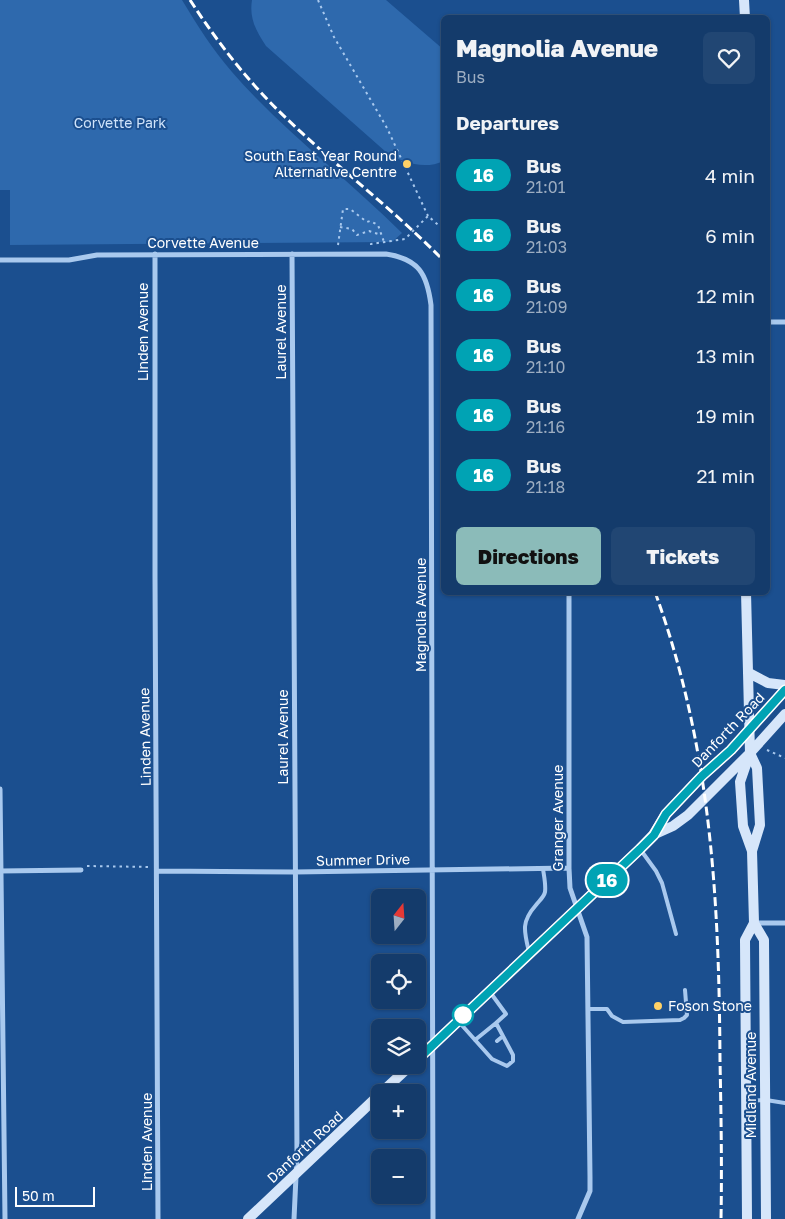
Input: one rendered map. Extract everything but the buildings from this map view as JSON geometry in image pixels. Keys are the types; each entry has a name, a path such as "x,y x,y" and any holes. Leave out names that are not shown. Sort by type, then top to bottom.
{"main road":[{"path":"744,0 744,15"},
{"name":"Midland Avenue","path":"746,595 750,753 740,782 743,826 752,851 754,923 746,940 747,1219"},
{"path":"749,673 768,683 785,685"},
{"name":"Danforth Road","path":"426,1050 654,835 666,814 702,776 731,750 785,690"},
{"name":"Danforth Road","path":"654,835 674,826 688,815 750,753 785,714"},
{"name":"Midland Avenue","path":"750,753 757,768 760,825 752,851"},
{"name":"Midland Avenue","path":"754,923 764,940 766,1219"},
{"name":"Danforth Road","path":"391,1084 401,1074"},
{"name":"Danforth Road","path":"248,1219 371,1103"}],"street":[{"name":"Corvette Avenue","path":"0,260 68,260 97,255 155,254 386,254 407,259"},
{"name":"Linden Avenue","path":"155,254 158,1219"},
{"name":"Laurel Avenue","path":"292,254 296,1174 294,1219"},
{"name":"Magnolia Avenue","path":"407,259 425,277 431,305 433,1219"},
{"path":"770,322 785,322"},
{"name":"Granger Avenue","path":"569,595 568,868 570,888 588,937 590,1191 578,1219"},
{"path":"0,789 5,1219"},
{"name":"Summer Drive","path":"157,871 295,872 568,868"},
{"path":"0,871 81,870"},
{"path":"754,923 785,923"}],"lane":[{"path":"640,849 662,883 676,934"},
{"path":"529,952 524,934 524,923 527,915 544,895 545,887 542,869"},
{"path":"588,1009 607,1009 612,1016 623,1022 680,1020 687,1015 685,990"},
{"path":"475,1040 506,1014 489,991"},
{"path":"458,1020 492,1060 507,1066 513,1061 513,1055 507,1047 496,1023"},
{"path":"497,1040 503,1036"},
{"path":"485,1052 490,1047"},
{"path":"492,1060 497,1055"},
{"path":"746,1102 766,1100 785,1103"}],"path":[{"path":"318,0 339,46 387,128 428,216 441,227"},
{"path":"338,245 343,208 350,209 367,222 370,221 378,225 384,242"},
{"path":"371,244 405,239 428,216"},
{"path":"340,227 352,229 357,235 370,231 381,235"},
{"path":"767,750 785,758"},
{"path":"81,870 88,866 148,866 157,871"}],"green space":[{"name":"Corvette Park","path":"0,0 182,0 218,55 252,94 402,233 392,242 10,245 10,190 0,190"},
{"path":"252,0 386,0 441,47 441,162 429,165 414,164 386,152 266,46 254,24 251,7"}],"railway":[{"path":"190,0 235,62 272,105 441,258"},
{"path":"656,595 674,650 689,707 708,823 714,881 719,1000 721,1219"}],"bus line":[{"name":"16","path":"426,1051 654,835 666,814 702,776 731,750 785,690"}],"place":[{"name":"South East Year Round Alternative Centre","path":"407,164"},
{"name":"Foson Stone","path":"658,1006"}]}
